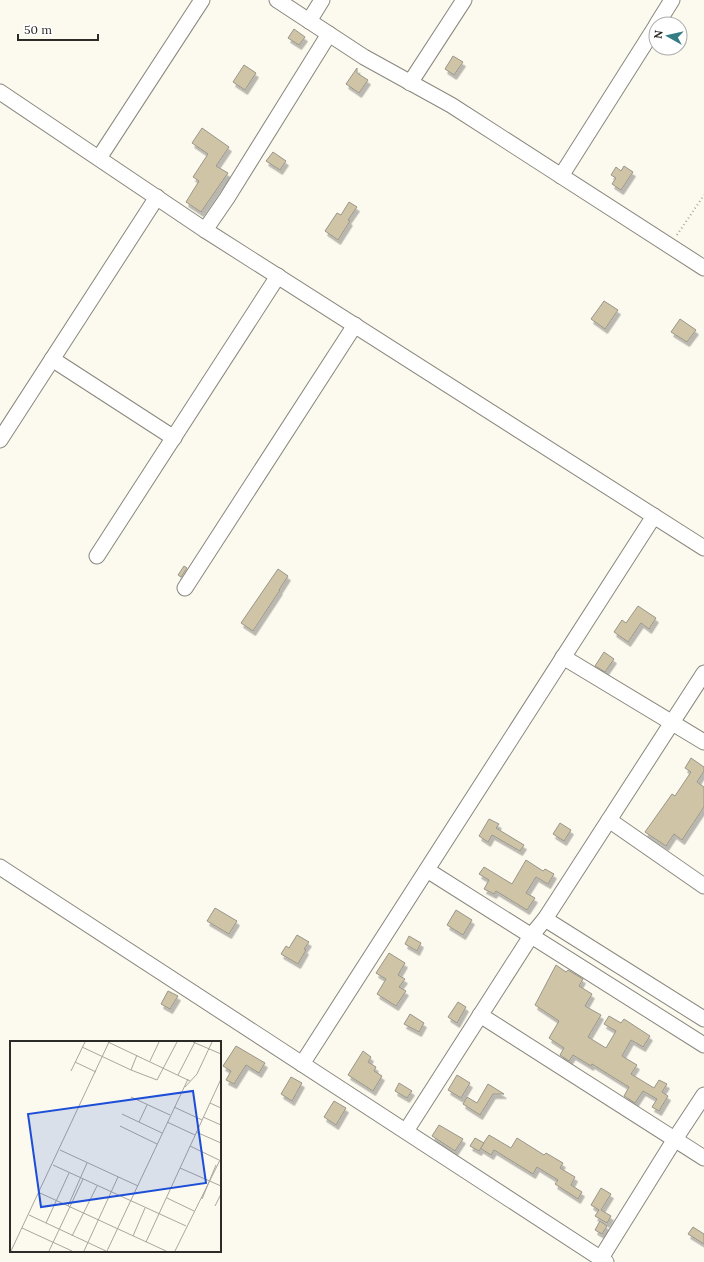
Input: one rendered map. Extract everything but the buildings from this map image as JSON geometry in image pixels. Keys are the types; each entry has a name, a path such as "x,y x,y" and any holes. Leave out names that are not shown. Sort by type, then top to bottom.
{"street":[{"path":"99,158 202,0"},
{"path":"277,0 364,57 451,105 704,268"},
{"path":"309,21 322,0"},
{"path":"410,83 464,0"},
{"path":"662,16 672,0"},
{"path":"205,230 227,198 329,34"},
{"path":"562,176 648,39"},
{"path":"0,92 205,230 704,548"},
{"path":"0,440 157,197"},
{"path":"97,556 278,276"},
{"path":"185,588 355,325"},
{"path":"52,359 174,438"},
{"path":"302,1064 654,516"},
{"path":"563,657 704,742"},
{"path":"406,1131 531,936 545,919 704,673"},
{"path":"609,820 704,886"},
{"path":"0,867 604,1260 674,1139 704,1095"},
{"path":"427,870 704,1046"},
{"path":"545,919 704,1019"},
{"path":"480,1015 704,1158"}],"path":[{"path":"670,246 704,195"}]}
